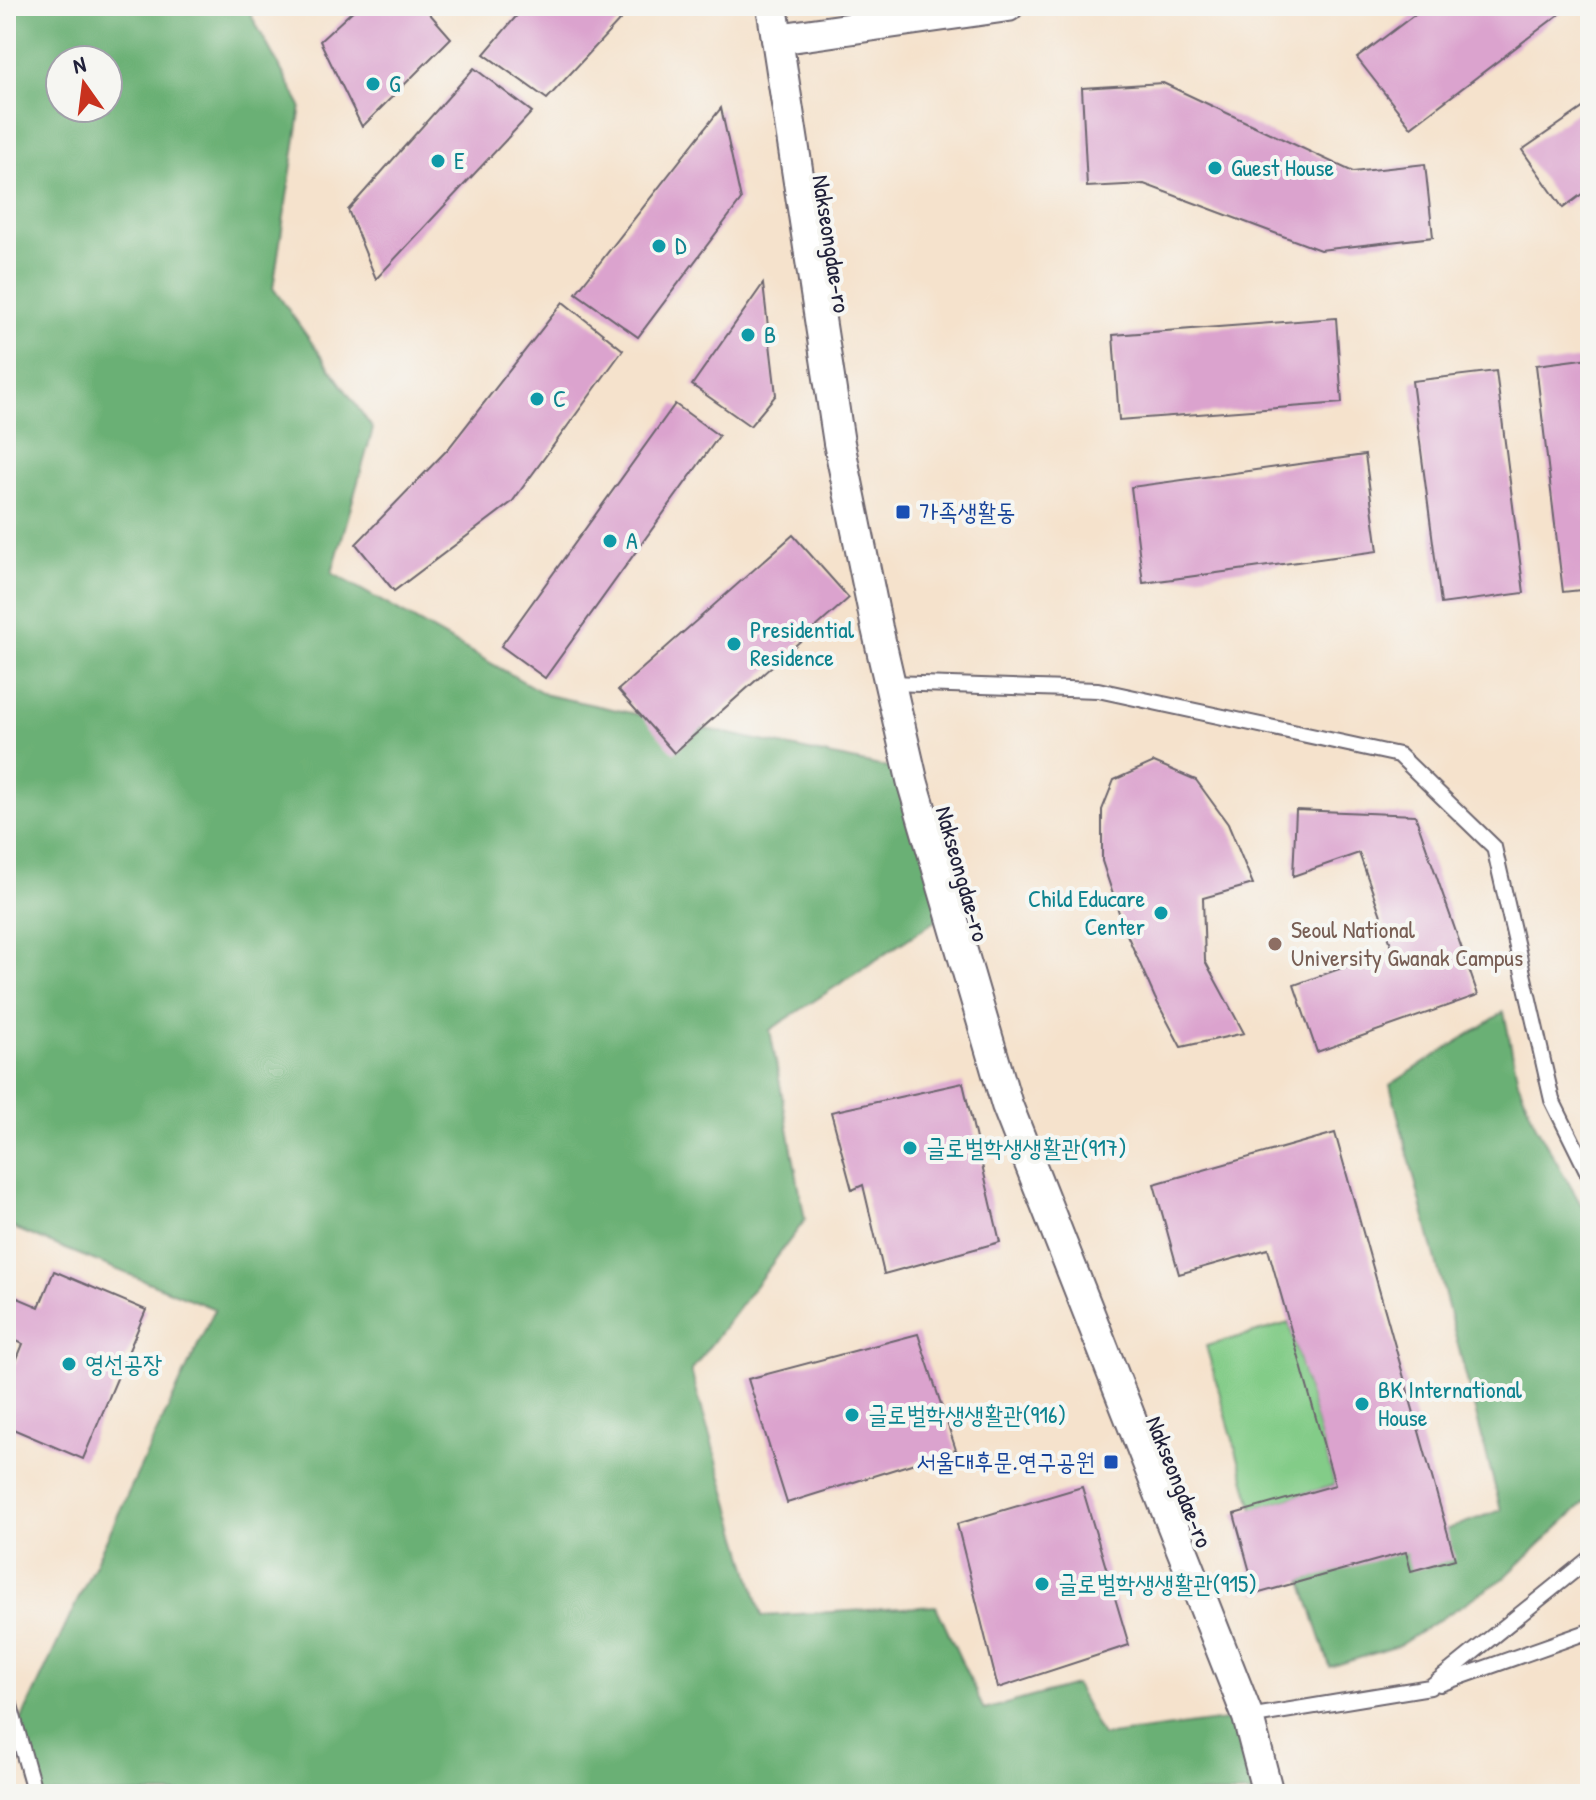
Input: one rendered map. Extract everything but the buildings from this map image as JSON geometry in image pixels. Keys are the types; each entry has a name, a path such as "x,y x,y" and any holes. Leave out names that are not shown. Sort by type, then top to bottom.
{"street":[{"path":"777,39 1008,6"},
{"path":"913,784 1007,1105"}],"lane":[{"name":"Nakseongdae-ro","path":"772,6 839,443 913,784"},
{"path":"890,683 1098,690 1399,755 1494,847 1552,1100 1590,1177"},
{"name":"Nakseongdae-ro","path":"1007,1105 1248,1717 1268,1794"},
{"path":"1430,1687 1590,1558"},
{"path":"1248,1717 1430,1687 1590,1631"},
{"path":"6,1691 35,1794"}],"green space":[{"path":"6,6 246,6 301,106 273,288 373,429 332,573 547,695 894,769 913,784 950,911 770,1030 805,1220 691,1371 762,1616 936,1606 984,1710 1075,1685 1102,1736 1248,1717 1268,1794 35,1794 17,1729 215,1309 6,1225"},
{"path":"1504,1012 1518,1081 1536,1126 1590,1220 1590,1497 1503,1579 1398,1646 1330,1667 1302,1581 1501,1510 1390,1085"},
{"path":"1289,1323 1335,1485 1253,1509 1206,1346"}],"place":[{"name":"G","path":"373,84"},
{"name":"E","path":"438,161"},
{"name":"Guest House","path":"1215,168"},
{"name":"D","path":"659,246"},
{"name":"B","path":"748,335"},
{"name":"C","path":"537,399"},
{"name":"가족생활동","path":"903,512"},
{"name":"A","path":"610,541"},
{"name":"Presidential Residence","path":"734,644"},
{"name":"Child Educare Center","path":"1161,913"},
{"name":"Seoul National University Gwanak Campus","path":"1275,944"},
{"name":"글로벌학생생활관(917)","path":"910,1148"},
{"name":"영선공장","path":"69,1364"},
{"name":"BK International House","path":"1362,1404"},
{"name":"글로벌학생생활관(916)","path":"852,1415"},
{"name":"서울대후문.연구공원","path":"1111,1462"},
{"name":"글로벌학생생활관(915)","path":"1042,1584"}]}
